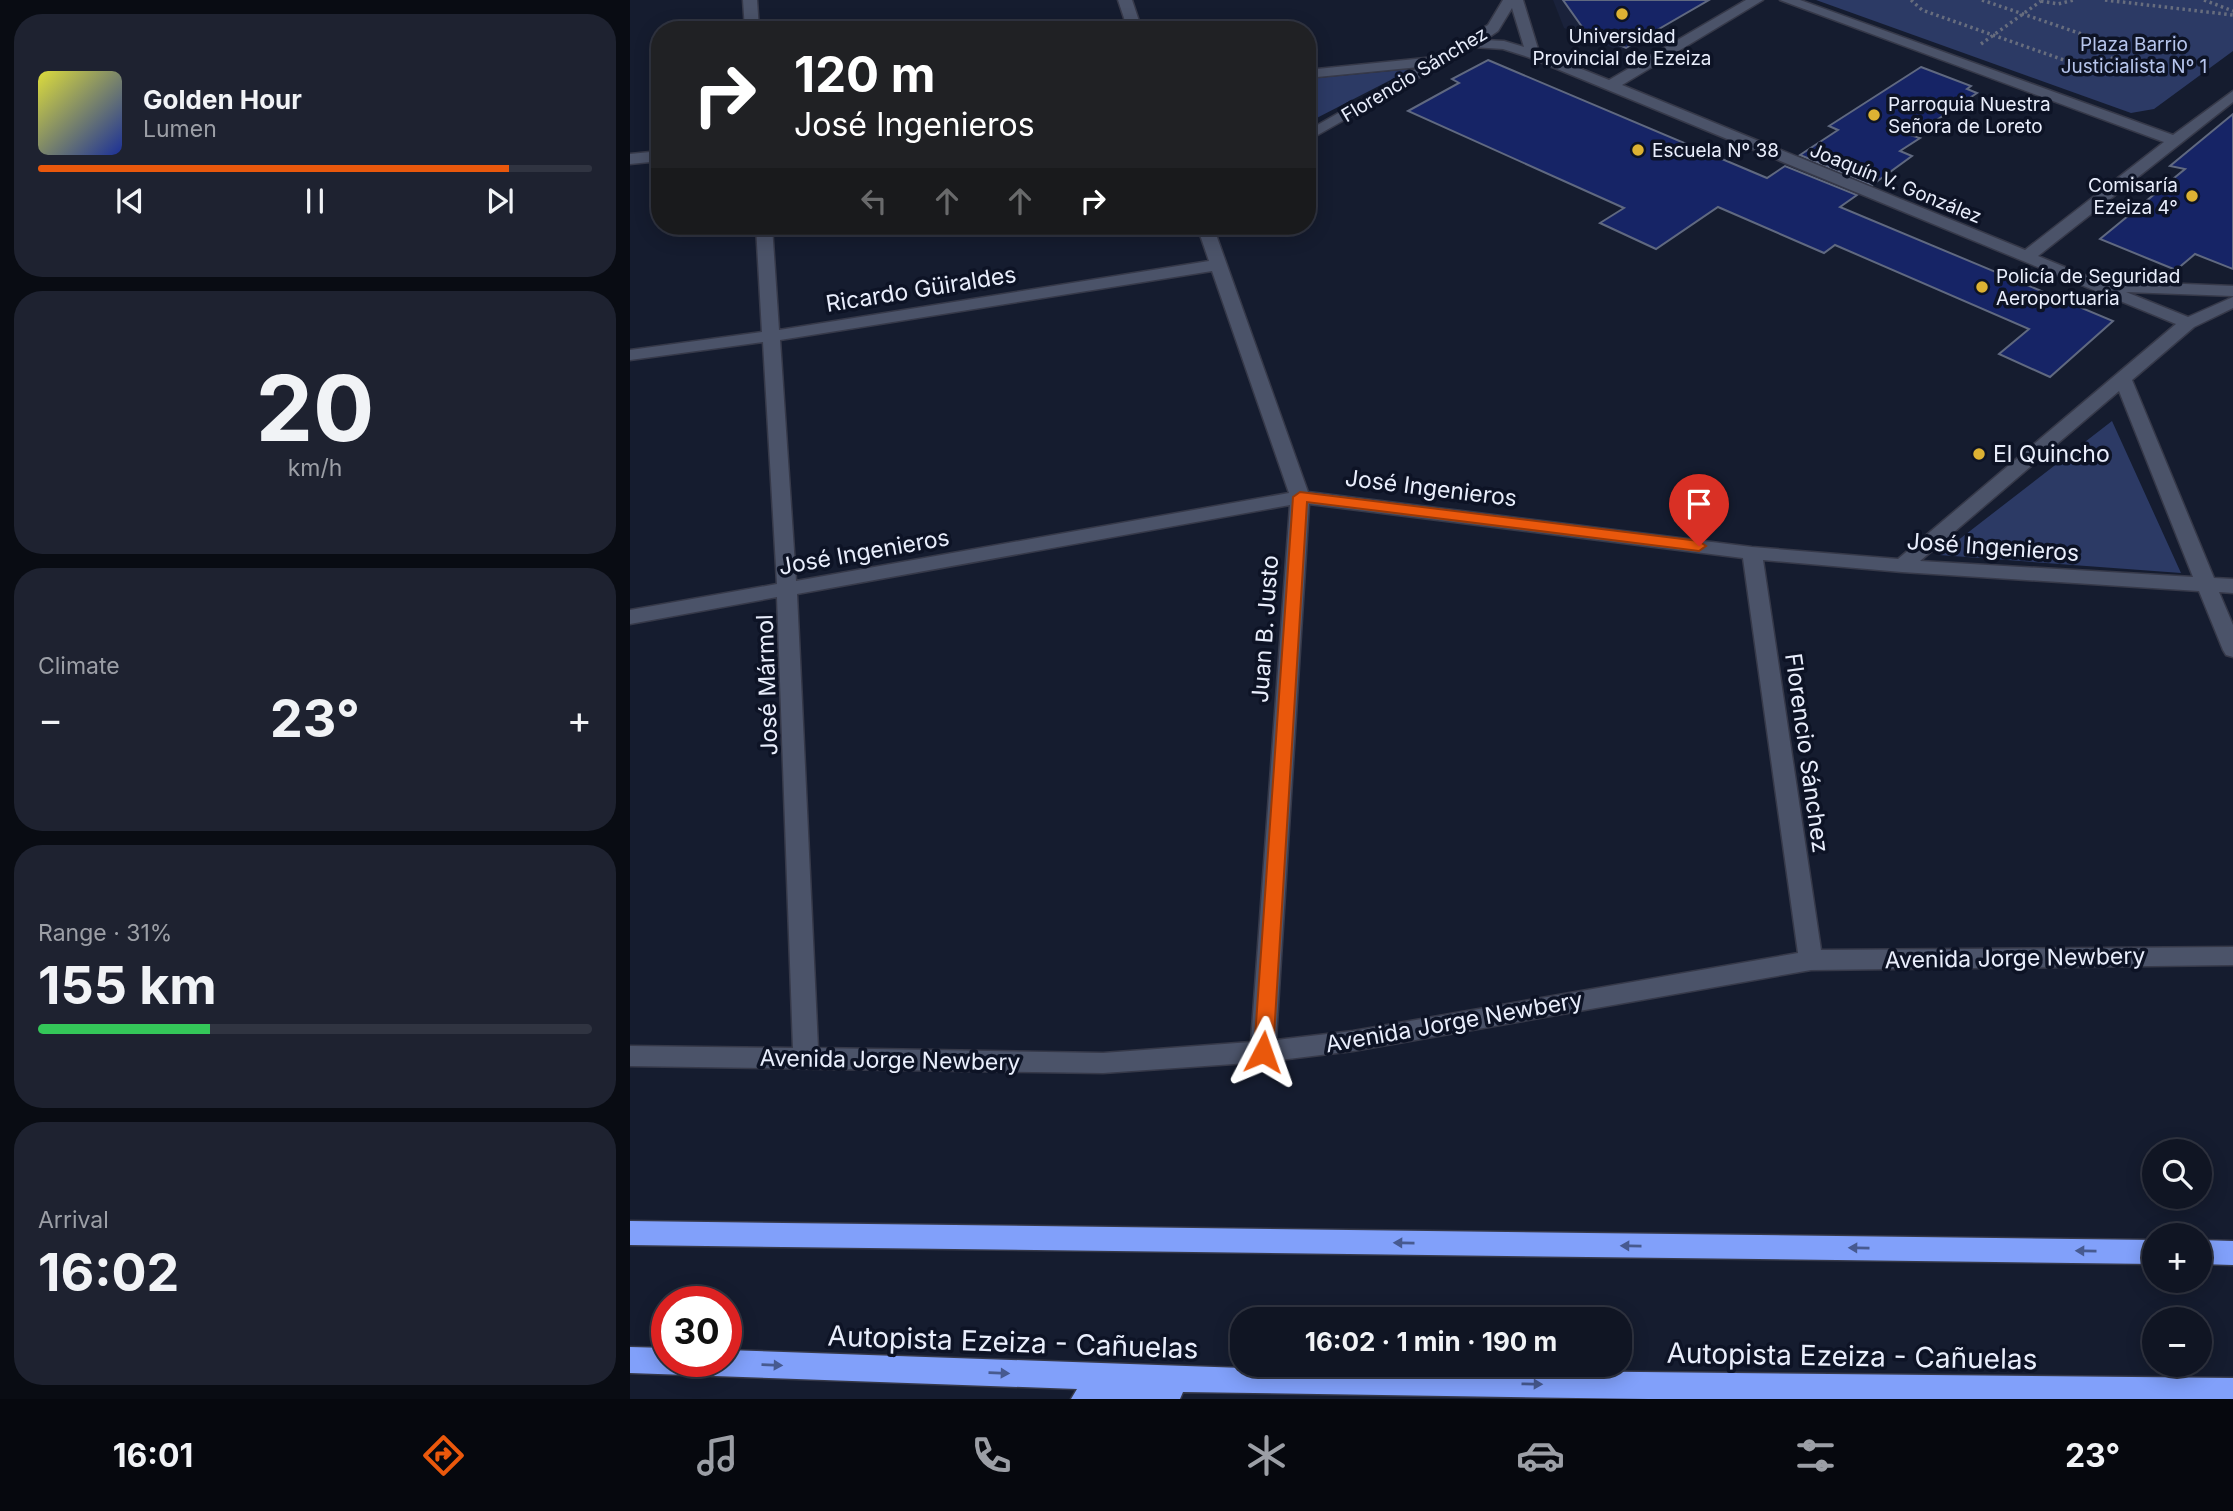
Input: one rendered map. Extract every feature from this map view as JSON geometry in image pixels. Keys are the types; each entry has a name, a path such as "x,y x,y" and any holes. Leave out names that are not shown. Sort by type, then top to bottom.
{"highway":[{"path":"630,1218 730,1236"},
{"path":"630,1233 2142,1252"},
{"path":"2212,1252 2233,1253"},
{"name":"Autopista Ezeiza - Cañuelas","path":"630,1360 1243,1381 2233,1392"},
{"path":"1085,1399 1243,1381"}],"street":[{"path":"750,0 751,21"},
{"path":"1125,0 1132,21"},
{"name":"Florencio Sánchez","path":"1316,132 1493,28 1513,0"},
{"name":"Florencio Sánchez","path":"1513,0 1533,54"},
{"path":"1610,86 1756,0"},
{"path":"1787,0 2176,141"},
{"name":"Joaquín V. González","path":"1470,43 1504,45 1533,54 2188,323"},
{"path":"1316,73 1441,60"},
{"path":"2026,257 2233,95"},
{"path":"630,159 651,157"},
{"name":"José Mármol","path":"765,235 788,591 806,1059"},
{"name":"Juan B. Justo","path":"1208,235 1300,497 1263,1052"},
{"name":"Ricardo Güiraldes","path":"630,355 771,336 1218,265"},
{"path":"2101,286 2233,291"},
{"path":"1902,566 2188,323 2233,302"},
{"path":"2123,380 2233,650"},
{"name":"José Ingenieros","path":"630,617 788,591 1300,497 1752,552 1902,566 2233,586"},
{"name":"Florencio Sánchez","path":"1752,552 1811,960"},
{"name":"Avenida Jorge Newbery","path":"630,1056 1103,1063 1263,1052 1353,1041 1811,960 2233,956"}],"path":[{"path":"1911,0 1922,10 2078,65 2095,66 2111,61 2115,52 2108,43 1982,0"},
{"path":"1978,46 2040,1 2058,4 2074,0"},
{"path":"2105,0 2233,13"},
{"path":"2204,0 2233,13"}],"shaded area":[{"name":"Universidad Provincial de Ezeiza","path":"1553,0 1709,0 1620,51 1564,28"}],"green space":[{"name":"Plaza Barrio Justicialista Nº 1","path":"1816,0 2233,0 2233,51 2154,109 2131,113"},
{"path":"1412,69 1316,118 1316,78"},
{"path":"2112,421 2181,573 1939,555"}],"building":[{"name":"Universidad Provincial de Ezeiza","path":"1563,0 1709,0 1626,48 1585,31"},
{"path":"1488,60 1767,178 1785,166 1857,195 1840,207 2113,321 2050,377 1999,354 2029,329 1835,245 1824,253 1718,207 1656,249 1600,223 1624,208 1408,111 1459,83 1452,79"},
{"name":"Parroquia Nuestra Señora de Loreto","path":"1921,67 1971,86 1967,89 1977,93 1913,136 1920,138 1900,151 1912,156 1872,185 1800,155 1838,130 1829,126"},
{"name":"Comisaría Ezeiza 4°","path":"2233,114 2233,269 2195,254 2176,270 2100,239 2185,169 2170,166"}],"place":[{"name":"Universidad Provincial de Ezeiza","path":"1622,14"},
{"name":"Parroquia Nuestra Señora de Loreto","path":"1874,115"},
{"name":"Escuela Nº 38","path":"1638,150"},
{"name":"Comisaría Ezeiza 4°","path":"2192,196"},
{"name":"Policía de Seguridad Aeroportuaria","path":"1982,287"},
{"name":"El Quincho","path":"1979,454"}],"route":[{"path":"1263,1052 1300,497 1699,546"}]}
